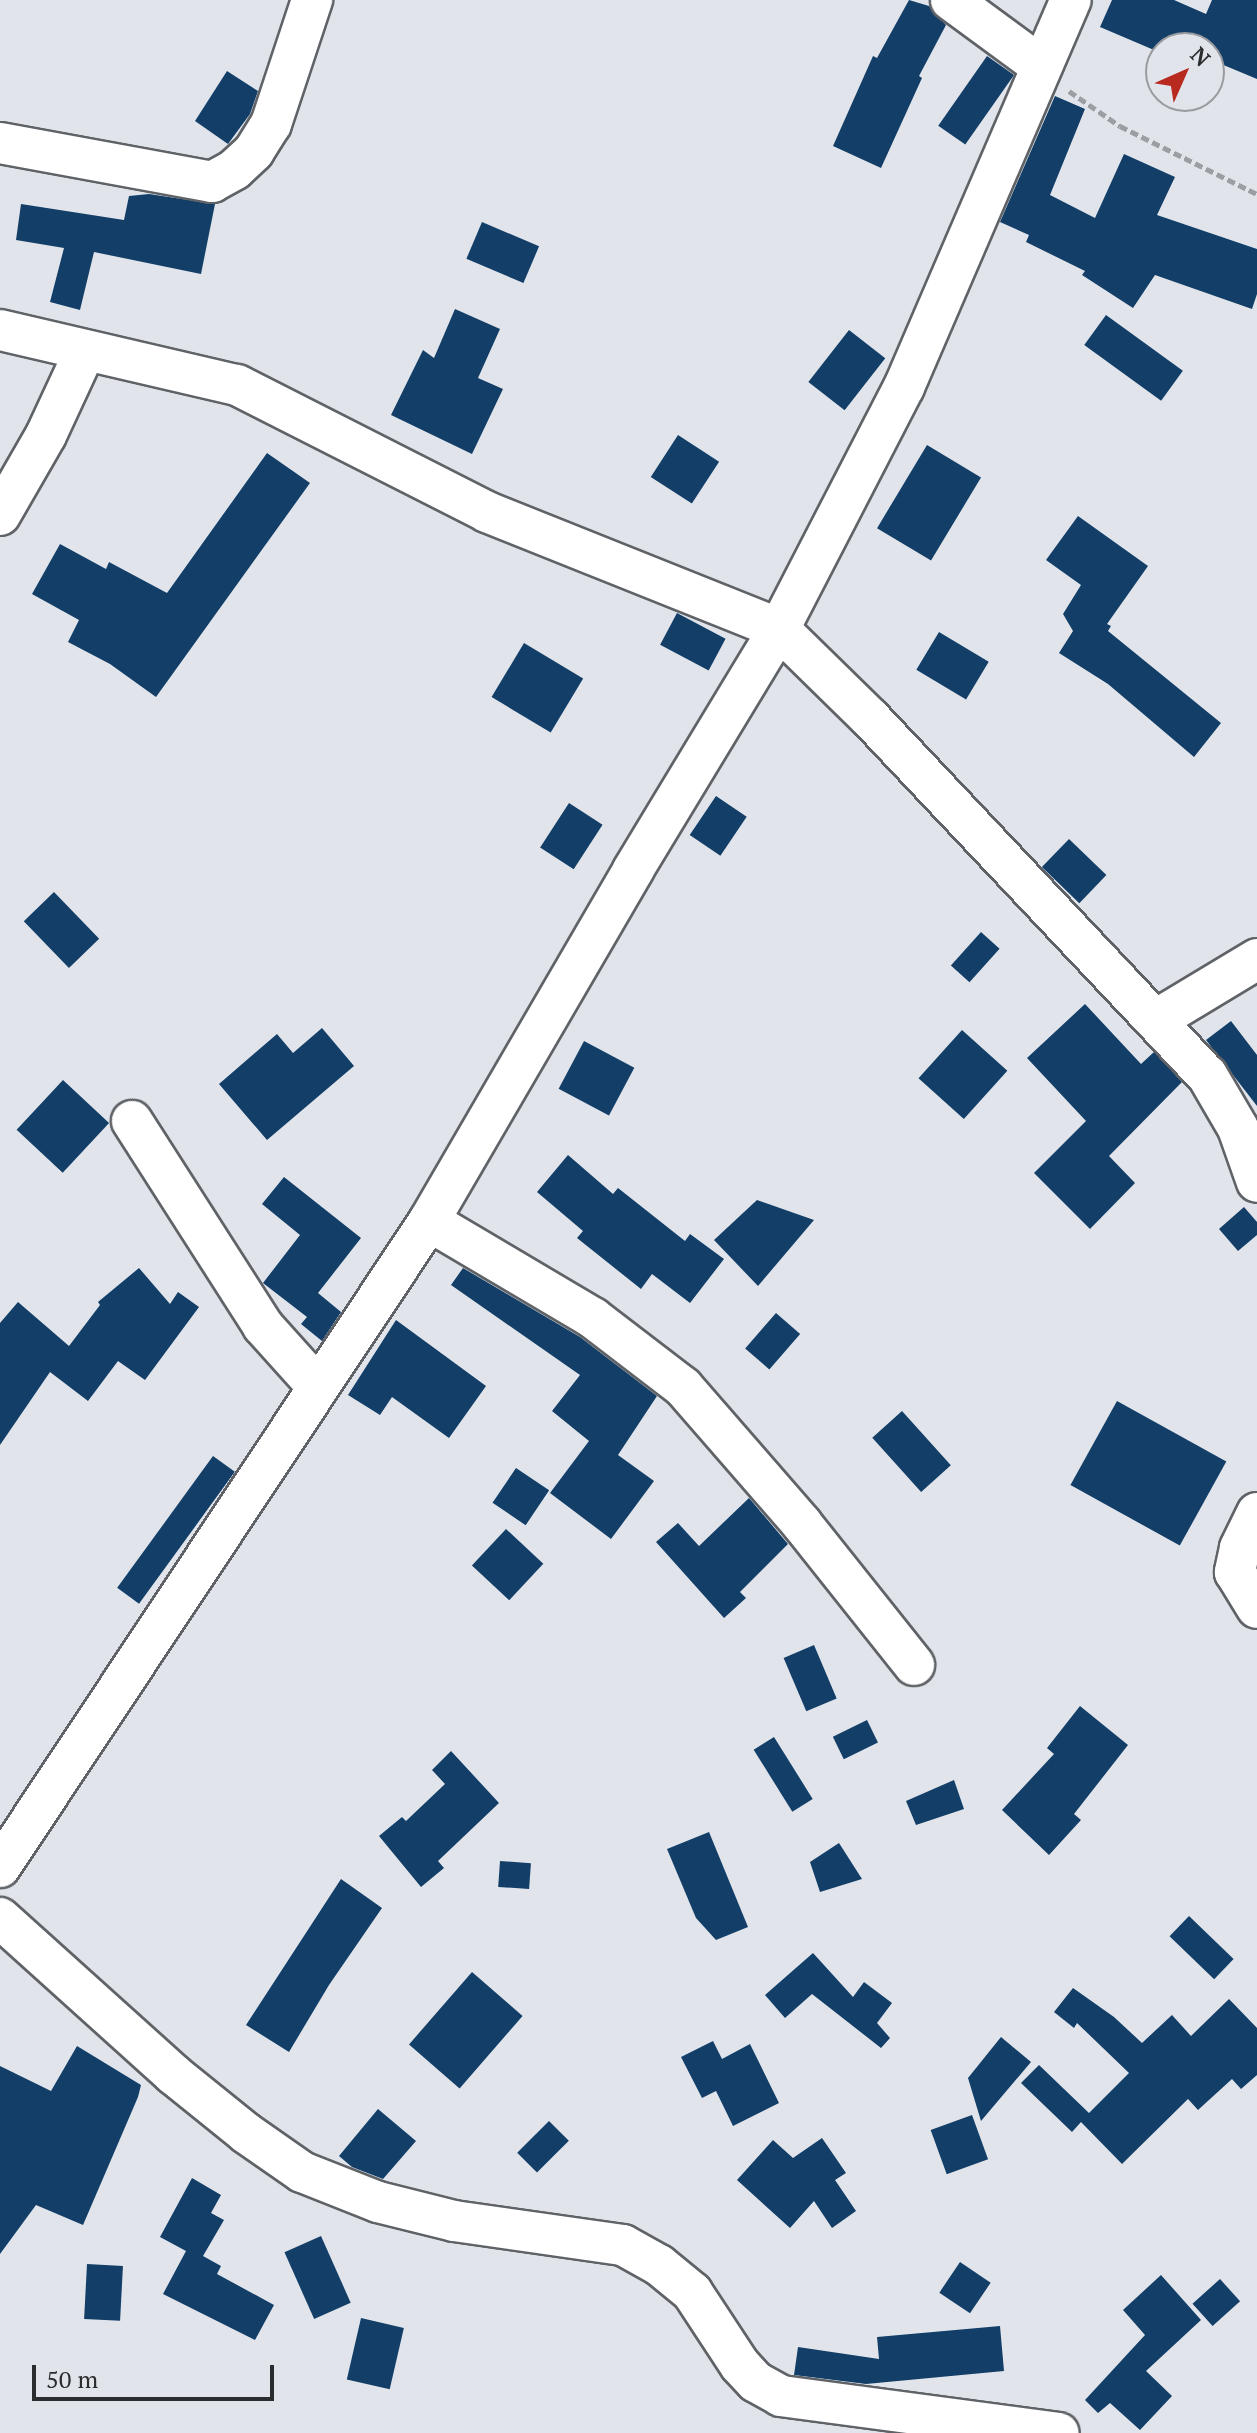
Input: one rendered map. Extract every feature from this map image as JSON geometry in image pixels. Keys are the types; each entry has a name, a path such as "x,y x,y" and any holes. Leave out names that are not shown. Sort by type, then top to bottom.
{"street":[{"path":"0,143 212,182 245,160 271,124 312,0"},
{"path":"951,0 1041,66"},
{"path":"0,1867 429,1221 633,870 779,629 904,387 1071,0"},
{"path":"0,330 237,385 487,512 779,629 870,718 1207,1075 1238,1128 1257,1182"},
{"path":"0,515 46,435 85,351"},
{"path":"1156,1020 1257,959"},
{"path":"132,1121 263,1326 318,1387"},
{"path":"429,1221 593,1318 683,1387 802,1524 914,1665"},
{"path":"1257,1513 1240,1548 1235,1572 1257,1608"},
{"path":"0,1918 173,2074 246,2133 302,2172 378,2202 454,2221 623,2245 659,2265 692,2292 740,2365 756,2382 781,2396 1059,2433"}],"path":[{"path":"1041,66 1073,95 1120,126 1257,194"}],"building":[{"path":"909,0 929,6 946,25 919,76 922,78 881,168 833,146 873,56 877,58"},
{"path":"1112,0 1174,0 1206,14 1212,0 1257,0 1257,79 1225,66 1225,32 1145,32 1145,46 1100,27"},
{"path":"987,56 1014,75 965,145 938,126"},
{"path":"227,71 258,91 250,114 228,144 195,121"},
{"path":"1055,96 1085,109 1050,195 1095,218 1124,154 1175,177 1157,215 1257,249 1257,294 1252,309 1155,275 1133,308 1082,275 1085,271 1026,242 1029,235 1000,222"},
{"path":"149,194 215,204 201,274 94,252 80,310 50,302 64,248 16,240 21,204 124,220 129,196"},
{"path":"482,222 539,246 523,283 466,259"},
{"path":"455,309 500,329 478,378 503,389 472,454 391,415 423,350 434,358"},
{"path":"1106,315 1183,371 1161,401 1084,345"},
{"path":"849,330 885,358 845,410 808,382"},
{"path":"678,435 719,462 692,504 651,477"},
{"path":"927,445 981,477 931,561 877,528"},
{"path":"267,453 310,483 156,697 110,664 68,642 79,620 32,594 60,544 106,569 109,562 167,593"},
{"path":"1078,516 1148,566 1107,624 1111,626 1108,631 1221,723 1194,757 1108,684 1059,653 1073,631 1063,614 1081,585 1046,560"},
{"path":"677,613 726,639 709,671 660,645"},
{"path":"939,632 989,662 966,700 916,670"},
{"path":"524,643 583,679 551,733 492,697"},
{"path":"716,796 747,817 720,856 690,835"},
{"path":"569,803 603,825 574,869 540,847"},
{"path":"1069,839 1106,875 1079,903 1042,867"},
{"path":"54,892 99,939 69,968 24,921"},
{"path":"981,932 1000,949 969,982 951,965"},
{"path":"1085,1004 1141,1064 1154,1052 1182,1082 1109,1156 1135,1183 1090,1229 1034,1173 1086,1121 1027,1058"},
{"path":"1231,1021 1257,1055 1257,1106 1206,1040"},
{"path":"322,1028 354,1066 267,1140 219,1084 277,1034 293,1053"},
{"path":"962,1030 1007,1071 964,1119 919,1078"},
{"path":"584,1041 634,1068 609,1115 559,1089"},
{"path":"63,1080 109,1123 63,1173 17,1130"},
{"path":"568,1155 613,1194 618,1188 685,1241 690,1234 724,1259 690,1303 652,1274 641,1289 577,1238 583,1231 537,1192"},
{"path":"284,1177 361,1238 318,1293 341,1312 322,1341 301,1324 307,1317 263,1283 300,1235 262,1204"},
{"path":"757,1200 814,1220 758,1286 714,1240"},
{"path":"1244,1207 1257,1222 1257,1235 1238,1251 1219,1229"},
{"path":"139,1268 170,1304 178,1292 199,1307 145,1380 118,1361 88,1401 50,1372 0,1445 0,1323 18,1302 69,1346 100,1305 98,1302"},
{"path":"463,1268 580,1337 657,1396 618,1455 654,1481 611,1539 550,1493 589,1441 552,1411 580,1375 451,1285"},
{"path":"776,1313 800,1334 769,1369 745,1348"},
{"path":"396,1320 486,1386 449,1438 392,1397 380,1415 348,1395"},
{"path":"1117,1401 1226,1462 1180,1546 1070,1485"},
{"path":"902,1411 951,1465 921,1492 872,1438"},
{"path":"213,1456 235,1472 139,1604 117,1588"},
{"path":"516,1468 549,1490 526,1525 493,1503"},
{"path":"749,1498 788,1544 740,1592 746,1598 724,1618 656,1542 678,1523 699,1546"},
{"path":"506,1529 543,1564 509,1600 472,1566"},
{"path":"814,1645 837,1698 806,1711 784,1658"},
{"path":"1080,1706 1128,1745 1074,1814 1081,1820 1049,1855 1002,1810 1054,1754 1047,1748"},
{"path":"867,1720 878,1742 844,1759 833,1737"},
{"path":"774,1737 813,1799 792,1812 754,1750"},
{"path":"451,1751 499,1803 438,1861 444,1868 421,1887 379,1836 402,1817 406,1821 445,1784 432,1770"},
{"path":"954,1780 964,1809 916,1825 906,1801"},
{"path":"709,1832 748,1927 716,1940 696,1918 667,1849"},
{"path":"839,1843 862,1879 820,1892 810,1862"},
{"path":"500,1861 531,1863 529,1889 498,1887"},
{"path":"341,1879 382,1908 329,1985 289,2052 246,2025"},
{"path":"1189,1916 1234,1959 1214,1979 1170,1936"},
{"path":"813,1953 853,1997 864,1982 892,2003 877,2023 890,2038 881,2048 812,1994 785,2018 765,1995"},
{"path":"472,1972 523,2016 460,2088 409,2044"},
{"path":"1073,1988 1114,2017 1142,2043 1172,2015 1191,2036 1229,1999 1257,2028 1257,2075 1241,2089 1232,2079 1198,2110 1188,2099 1122,2164 1081,2122 1072,2132 1021,2083 1039,2065 1089,2113 1129,2073 1077,2023 1074,2028 1054,2012"},
{"path":"1001,2037 1031,2062 981,2121 968,2078"},
{"path":"713,2041 722,2059 750,2044 779,2103 733,2126 716,2091 702,2098 681,2057"},
{"path":"77,2046 141,2085 138,2097 83,2225 36,2205 0,2254 0,2066 51,2091"},
{"path":"378,2109 416,2141 383,2179 352,2167 339,2156"},
{"path":"972,2115 988,2159 947,2174 931,2130"},
{"path":"549,2121 569,2141 537,2173 517,2153"},
{"path":"822,2138 846,2173 835,2180 856,2211 832,2228 814,2201 790,2228 737,2180 773,2140 793,2158"},
{"path":"192,2178 221,2195 211,2213 224,2220 203,2256 221,2266 217,2274 274,2305 255,2340 163,2294 186,2251 160,2237"},
{"path":"321,2236 351,2303 314,2319 284,2252"},
{"path":"960,2262 991,2283 970,2313 939,2293"},
{"path":"87,2264 123,2266 120,2321 84,2319"},
{"path":"1161,2275 1201,2320 1146,2371 1172,2396 1140,2430 1110,2403 1098,2413 1085,2400 1145,2335 1123,2310"},
{"path":"1220,2279 1240,2301 1213,2326 1193,2304"},
{"path":"361,2318 404,2328 390,2389 347,2379"},
{"path":"1000,2326 1004,2371 866,2384 794,2375 798,2347 879,2359 877,2337"}]}
